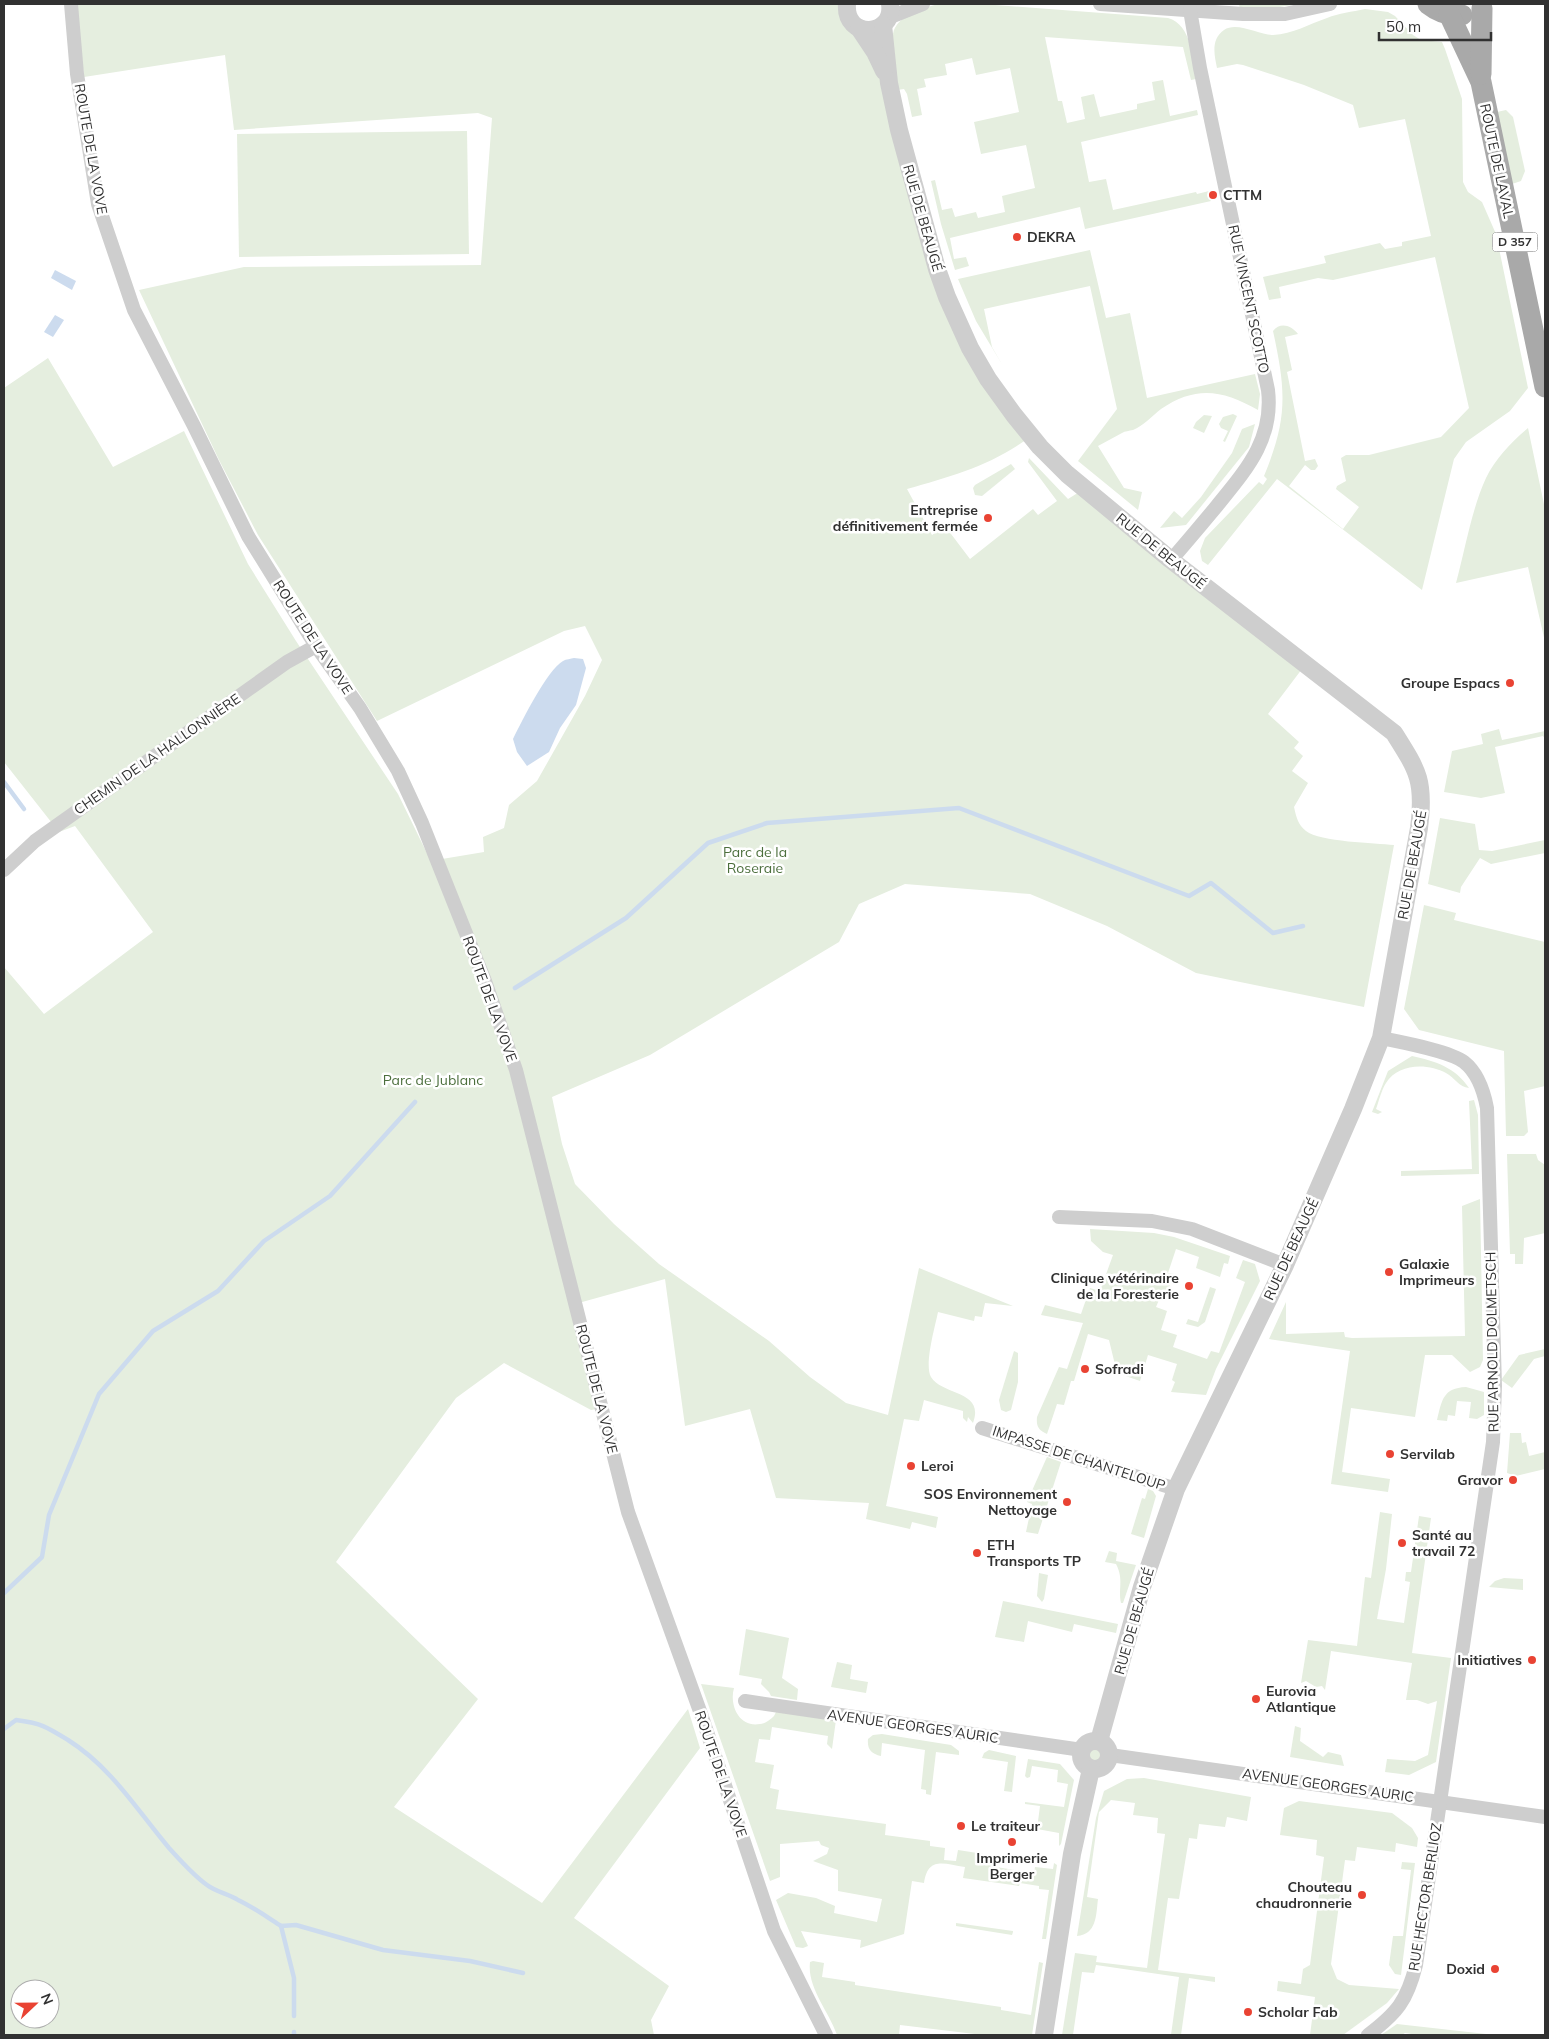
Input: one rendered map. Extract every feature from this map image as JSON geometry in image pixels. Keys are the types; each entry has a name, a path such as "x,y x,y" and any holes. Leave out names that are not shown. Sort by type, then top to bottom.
{"main road":[{"path":"1428,4 1438,11 1449,14 1468,14 1485,6"},
{"name":"ROUTE DE LAVAL","path":"1481,82 1485,6"},
{"name":"ROUTE DE LAVAL","path":"1449,14 1481,82 1545,387"}],"street":[{"name":"ROUTE DE LA VOVE","path":"70,4 77,74 98,204 134,310 248,536 316,646 360,708 398,771 422,823 485,980 516,1070 628,1512 701,1714 771,1923 826,2035"},
{"name":"RUE DE BEAUGÉ","path":"847,4 849,19 859,28 875,52 889,83"},
{"path":"859,28 872,30 887,16 923,4"},
{"path":"1100,4 1242,14 1285,14 1330,4"},
{"name":"RUE VINCENT SCOTTO","path":"1171,560 1252,461 1262,440 1269,403 1268,390 1200,68 1190,10"},
{"name":"RUE DE BEAUGÉ","path":"887,16 889,83 899,130 937,269 947,297 974,355 1014,415 1040,447 1067,474 1171,560 1394,734 1414,765 1423,800 1381,1038 1354,1109 1285,1265 1176,1489 1142,1587 1099,1741"},
{"name":"CHEMIN DE LA HALLONNIÈRE","path":"4,870 43,835 287,662 316,646"},
{"name":"RUE ARNOLD DOLMETSCH","path":"1381,1038 1451,1056 1464,1062 1483,1089 1487,1108 1495,1386 1493,1442 1440,1801"},
{"path":"1059,1217 1152,1221 1192,1229 1285,1265"},
{"name":"IMPASSE DE CHANTELOUP","path":"982,1428 1176,1489"},
{"name":"AVENUE GEORGES AURIC","path":"745,1701 1082,1750"},
{"path":"1090,1741 1099,1741 1107,1746 1110,1755 1104,1767 1092,1769 1084,1764 1082,1750 1090,1741"},
{"name":"AVENUE GEORGES AURIC","path":"1110,1755 1545,1817"},
{"path":"1044,2035 1072,1854 1092,1769"},
{"name":"RUE HECTOR BERLIOZ","path":"1368,2035 1388,2020 1403,2003 1410,1988 1416,1965 1440,1801"}],"green space":[{"path":"76,4 847,4 865,30 947,297 1031,436 1002,455 987,462 907,489 932,535 945,526 970,559 1033,509 1038,515 1057,501 1028,462 1029,458 1068,499 1084,489 1305,665 1268,714 1299,742 1294,748 1303,756 1292,771 1308,783 1294,807 1303,829 1323,838 1394,845 1364,1007 1196,973 1107,926 1030,894 905,884 859,904 839,942 650,1055 552,1097 562,1144 575,1184 614,1224 659,1264 769,1341 810,1377 846,1403 888,1415 919,1268 1013,1306 985,1303 982,1317 975,1316 974,1321 938,1312 931,1346 929,1371 931,1377 937,1383 968,1399 973,1405 975,1412 973,1423 968,1417 967,1422 963,1418 963,1411 924,1400 919,1421 904,1419 886,1506 938,1517 936,1528 912,1522 910,1529 866,1519 869,1503 776,1498 750,1409 685,1426 665,1279 575,1304 602,1408 591,1410 504,1363 456,1398 336,1562 478,1699 394,1807 542,1903 688,1709 700,1748 574,1918 669,1986 651,2020 654,2035 4,2035 4,967 44,1014 153,932 75,826 59,832 4,762 4,388 48,358 113,467 184,431 248,564 296,641 398,794 465,931 442,859 484,852 483,837 504,828 509,805 537,781 585,696 602,660 585,626 564,631 377,721 258,535 219,460 139,290 244,267 481,265 492,118 478,113 234,130 225,55 84,77"},
{"path":"940,4 982,4 1168,18 1176,22 1182,28 1190,43 1196,79 1191,80 1183,47 1045,37 1058,101 1062,101 1067,123 1085,119 1081,97 1094,94 1100,117 1137,109 1137,104 1155,100 1152,82 1163,80 1170,116 1197,110 1198,115 1081,142 1089,182 1106,179 1113,210 1196,192 1197,194 1209,191 1211,201 1085,229 1080,207 950,238 954,259 966,257 969,266 955,270 941,224 931,181 935,180 942,210 952,208 955,217 976,212 978,218 1005,212 1002,196 1035,188 1026,145 981,154 974,122 1019,112 1010,68 976,75 972,58 945,64 947,75 924,79 926,87 917,89 922,115 912,117 907,94 904,89 897,90 893,46 895,27 912,13"},
{"path":"1239,4 1299,4 1266,9 1240,9"},
{"path":"1365,9 1388,12 1421,40 1442,42 1462,99 1463,182 1468,192 1482,202 1496,234 1528,388 1510,411 1466,442 1454,459 1422,590 1277,479 1208,565 1202,561 1200,551 1205,538 1259,482 1263,485 1267,479 1264,476 1272,456 1281,420 1282,388 1273,331 1279,326 1289,327 1298,334 1285,337 1292,370 1287,372 1305,461 1315,459 1318,466 1315,470 1311,470 1305,465 1289,486 1343,529 1359,507 1336,489 1337,486 1346,481 1341,458 1346,455 1369,455 1441,437 1469,408 1435,257 1333,280 1318,278 1279,287 1281,298 1269,300 1263,277 1326,263 1324,256 1380,243 1385,249 1402,246 1402,242 1431,236 1405,119 1359,128 1353,105 1304,85 1243,65 1237,64 1217,68 1214,52 1215,42 1224,30 1229,28 1242,28 1273,35 1294,31 1336,15"},
{"path":"1506,110 1513,117 1525,171 1521,181 1512,184 1497,112"},
{"path":"467,131 469,254 239,257 237,134"},
{"path":"1090,250 1106,318 1130,313 1147,398 1255,374 1260,394 1258,410 1233,398 1221,395 1198,393 1186,396 1161,409 1137,428 1123,432 1098,446 1124,488 1142,492 1138,510 1078,461 1117,409 1090,286 984,309 992,347 1003,366 976,321 958,279"},
{"path":"1233,414 1237,416 1225,442 1223,441 1228,431 1221,428 1219,424 1223,417"},
{"path":"1204,415 1212,416 1204,433 1193,428 1196,422"},
{"path":"1255,424 1249,447 1186,525 1160,528 1174,511 1182,518 1201,497 1232,453 1242,429"},
{"path":"1528,428 1545,509 1545,642 1528,567 1456,583 1473,516 1486,478 1504,451"},
{"path":"1011,464 1015,469 982,496 975,495 973,488 975,485"},
{"path":"1499,729 1502,740 1545,731 1545,739 1543,736 1495,747 1505,793 1481,798 1444,792 1452,751 1483,744 1481,734"},
{"path":"1440,818 1475,824 1479,850 1492,851 1545,840 1545,853 1491,864 1480,858 1461,887 1460,893 1428,884"},
{"path":"1424,905 1456,913 1454,920 1545,942 1545,1086 1524,1091 1528,1132 1524,1136 1506,1136 1504,1051 1419,1030 1404,1009"},
{"path":"1412,1056 1444,1066 1457,1075 1469,1088 1462,1086 1449,1075 1439,1070 1422,1066 1406,1068 1391,1076 1384,1086 1376,1109 1382,1112 1378,1114 1372,1112 1388,1071"},
{"path":"1474,1100 1478,1115 1479,1174 1401,1176 1401,1171 1472,1169 1469,1101"},
{"path":"1507,1154 1536,1154 1538,1160 1545,1165 1545,1233 1524,1238 1523,1264 1515,1264 1515,1254 1510,1254"},
{"path":"1480,1199 1483,1360 1480,1367 1470,1372 1452,1355 1425,1355 1415,1417 1351,1408 1342,1472 1390,1479 1388,1492 1331,1484 1350,1351 1269,1339 1286,1302 1286,1334 1344,1332 1345,1337 1352,1338 1465,1336 1462,1206"},
{"path":"1090,1229 1154,1233 1174,1237 1230,1256 1228,1264 1224,1263 1220,1277 1196,1268 1199,1257 1176,1249 1168,1273 1174,1274 1166,1296 1161,1295 1156,1307 1167,1311 1161,1330 1177,1335 1173,1347 1207,1359 1211,1351 1219,1353 1245,1282 1236,1278 1243,1260 1255,1264 1260,1281 1216,1369 1206,1395 1171,1392 1175,1382 1172,1380 1177,1364 1148,1355 1140,1381 1117,1373 1109,1340 1088,1334 1074,1381 1071,1381 1064,1405 1057,1404 1047,1434 1039,1428 1037,1417 1059,1367 1067,1369 1083,1323 1041,1315 1045,1305 1081,1314 1090,1288 1100,1291 1113,1255 1103,1252 1091,1241"},
{"path":"1210,1287 1216,1289 1205,1322 1198,1327 1186,1324 1188,1319 1198,1322"},
{"path":"1545,1349 1545,1356 1534,1359 1512,1388 1501,1380 1519,1355"},
{"path":"1014,1351 1018,1353 1018,1382 1011,1410 1006,1412 1001,1410 999,1400"},
{"path":"1466,1387 1484,1392 1484,1415 1477,1419 1469,1418 1471,1402 1457,1401 1455,1416 1448,1415 1447,1421 1437,1420 1445,1396 1452,1390"},
{"path":"1510,1433 1521,1433 1522,1443 1526,1442 1529,1456 1545,1452 1545,1469 1516,1476 1507,1473"},
{"path":"1047,1457 1061,1462 1038,1534 1026,1532 1032,1504 1027,1502"},
{"path":"1148,1489 1153,1491 1156,1496 1144,1538 1131,1534 1142,1498 1145,1499"},
{"path":"1380,1512 1392,1514 1386,1569 1377,1619 1404,1623 1410,1582 1405,1581 1406,1572 1411,1572 1419,1516 1431,1518 1412,1653 1451,1658 1436,1762 1409,1775 1385,1772 1387,1759 1415,1761 1428,1755 1437,1701 1428,1704 1417,1700 1406,1700 1412,1663 1331,1651 1325,1690 1322,1686 1316,1687 1306,1681 1301,1683 1308,1640 1357,1646 1365,1577 1371,1578"},
{"path":"1109,1551 1117,1553 1116,1561 1136,1565 1123,1603 1121,1603 1120,1598 1120,1579 1116,1564 1105,1562"},
{"path":"1039,1573 1048,1575 1042,1602 1037,1596"},
{"path":"1504,1578 1523,1579 1523,1590 1489,1587 1495,1581"},
{"path":"1003,1601 1118,1624 1116,1633 1074,1624 1072,1632 1028,1621 1024,1642 995,1637"},
{"path":"746,1629 789,1638 782,1678 798,1689 797,1700 771,1696 761,1684 762,1679 739,1675"},
{"path":"837,1662 852,1665 850,1679 868,1682 866,1693 831,1687"},
{"path":"701,1684 734,1688 733,1701 737,1714 741,1719 753,1724 766,1722 776,1712 836,1720 832,1749 827,1744 828,1736 772,1727 770,1740 759,1739 755,1762 774,1765 770,1788 779,1790 776,1809 886,1824 885,1835 930,1841 930,1846 945,1848 944,1860 956,1861 958,1850 997,1856 996,1867 1034,1873 1035,1867 1053,1869 1054,1863 1057,1865 1046,1939 1042,1939 1049,1890 1039,1889 1039,1886 1020,1883 1019,1886 963,1878 965,1867 938,1864 933,1865 929,1869 924,1883 912,1881 904,1934 860,1948 861,1940 801,1931 808,1946 803,1948 796,1947 776,1900 788,1893 816,1898 835,1906 834,1913 877,1922 882,1899 838,1891 838,1870 813,1861 827,1854 829,1848 821,1845 819,1841 780,1844 780,1877 770,1881"},
{"path":"1295,1726 1301,1728 1300,1741 1323,1757 1328,1752 1341,1755 1344,1766 1290,1757"},
{"path":"882,1734 951,1745 959,1751 959,1755 936,1752 931,1795 926,1794 926,1790 921,1789 925,1750 882,1743 881,1756 878,1755 869,1748 868,1739 873,1735"},
{"path":"1095,1746 1101,1749 1104,1755 1101,1761 1095,1764 1089,1761 1086,1755 1089,1749"},
{"path":"989,1750 1016,1756 1012,1792 1004,1791 1008,1762 982,1758 984,1753"},
{"path":"1028,1759 1060,1764 1074,1780 1061,1844 1059,1846 1059,1833 1037,1829 1040,1806 1025,1804 1025,1802 1064,1807 1068,1784 1057,1782 1058,1770 1032,1766 1030,1777 1027,1778 1025,1776"},
{"path":"1144,1778 1251,1797 1247,1821 1227,1817 1225,1827 1199,1824 1197,1839 1189,1838 1179,1899 1168,1898 1158,1970 1215,1977 1215,1982 1189,1978 1181,2035 1171,2035 1179,1977 1096,1965 1094,1973 1082,1972 1073,2035 1062,2035 1075,1953 1097,1956 1096,1962 1147,1968 1165,1834 1157,1833 1158,1818 1133,1815 1135,1803 1111,1800 1099,1812 1087,1897 1098,1899 1096,1917 1092,1928 1088,1932 1077,1936 1096,1818 1104,1791 1127,1779"},
{"path":"1299,1801 1392,1813 1412,1828 1418,1838 1417,1847 1396,1843 1395,1852 1357,1847 1355,1861 1345,1860 1331,1964 1337,1979 1349,1985 1399,1989 1387,2003 1343,2035 1310,2035 1315,1997 1277,1991 1278,1981 1301,1984 1303,1969 1310,1965 1324,1857 1316,1855 1317,1840 1280,1835 1284,1808"},
{"path":"1402,1862 1415,1863 1401,1975 1395,1974 1389,1965 1393,1936 1403,1936 1411,1870 1401,1869"},
{"path":"956,1923 1013,1932 1012,1935 956,1926"},
{"path":"810,1962 824,1963 822,1977 855,1982 855,1985 1001,2007 1001,2010 1031,2015 1039,1962 1043,1963 1032,2035 983,2035 900,2025 899,2035 837,2035 812,1981"},
{"path":"1397,2024 1495,2035 1418,2035 1405,2033 1402,2035 1381,2035"}],"water":[{"path":"55,270 76,281 72,290 51,278"},
{"path":"55,315 64,320 53,337 44,332"},
{"path":"574,658 583,659 586,668 576,705 560,728 549,752 527,766 517,752 513,739 535,697 550,674 563,661"}],"waterway":[{"path":"4,782 24,809"},
{"path":"515,988 626,918 708,843 767,823 959,808 1189,896 1211,883 1273,933 1303,926"},
{"path":"4,1593 42,1557 49,1515 99,1394 153,1331 218,1291 264,1241 330,1196 415,1102"},
{"path":"4,1729 16,1720 44,1726 68,1740 110,1776 169,1848 197,1877 211,1887 249,1906 281,1926 294,1978 294,2016"},
{"path":"281,1926 296,1925 383,1950 470,1961 523,1973"}],"place":[{"name":"CTTM","path":"1213,195"},
{"name":"DEKRA","path":"1017,237"},
{"name":"Entreprise définitivement fermée","path":"988,518"},
{"name":"Groupe Espacs","path":"1510,683"},
{"name":"Galaxie Imprimeurs","path":"1389,1272"},
{"name":"Clinique vétérinaire de la Foresterie","path":"1189,1286"},
{"name":"Sofradi","path":"1085,1369"},
{"name":"Servilab","path":"1390,1454"},
{"name":"Leroi","path":"911,1466"},
{"name":"Gravor","path":"1513,1480"},
{"name":"SOS Environnement Nettoyage","path":"1067,1502"},
{"name":"Santé au travail 72","path":"1402,1543"},
{"name":"ETH Transports TP","path":"977,1553"},
{"name":"Initiatives","path":"1532,1660"},
{"name":"Eurovia Atlantique","path":"1256,1699"},
{"name":"Le traiteur","path":"961,1826"},
{"name":"Imprimerie Berger","path":"1012,1842"},
{"name":"Chouteau chaudronnerie","path":"1362,1895"},
{"name":"Doxid","path":"1495,1969"},
{"name":"Scholar Fab","path":"1248,2012"}],"park label":[{"name":"Parc de la Roseraie","path":"755,860"},
{"name":"Parc de Jublanc","path":"433,1080"}]}
